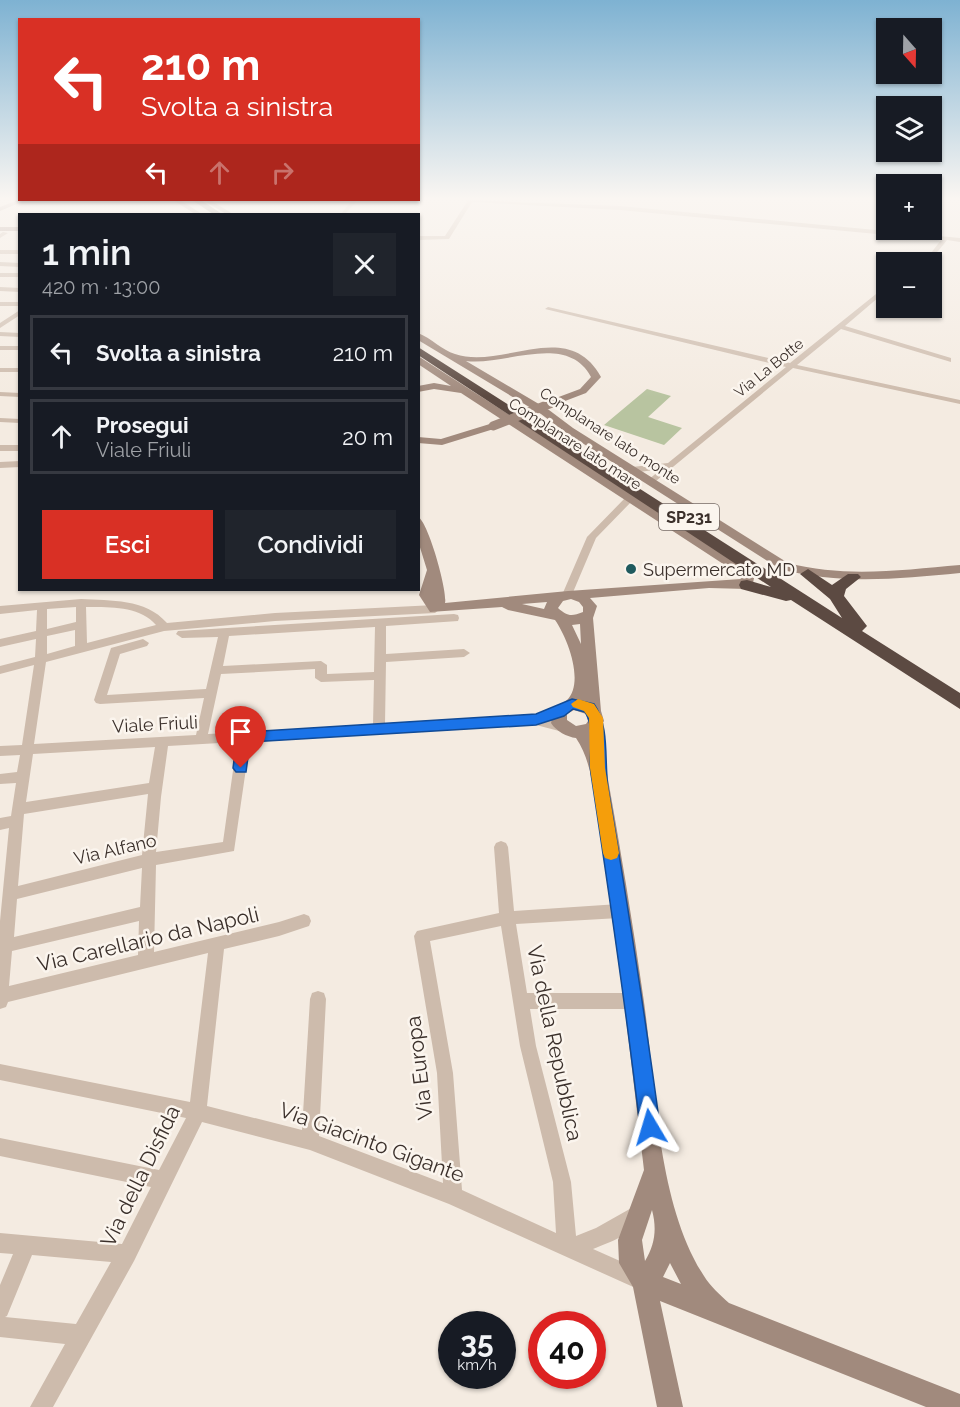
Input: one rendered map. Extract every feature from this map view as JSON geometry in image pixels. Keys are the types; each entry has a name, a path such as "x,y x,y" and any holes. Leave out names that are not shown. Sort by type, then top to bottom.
{"highway":[{"name":"SP231","path":"420,343 960,691"},
{"name":"SP231","path":"420,351 960,702"},
{"path":"808,574 836,596 842,607 859,626"},
{"path":"836,596 839,586 853,577"},
{"path":"747,585 774,592 822,611"}],"street":[{"path":"0,275 18,275"},
{"path":"0,290 18,290"},
{"name":"Via La Botte","path":"651,482 876,297"},
{"path":"0,304 18,304"},
{"path":"548,309 960,402"},
{"path":"0,326 4,320 18,313"},
{"path":"842,327 948,360"},
{"path":"0,334 18,335"},
{"name":"Complanare lato monte","path":"420,337 538,408 784,566 808,574 853,577 960,569"},
{"path":"0,348 18,348"},
{"path":"420,440 442,442 493,426 577,393 593,383 596,377 589,365 572,355 554,351 533,351 483,359 452,356"},
{"path":"470,368 493,366 510,356"},
{"path":"470,368 483,359"},
{"path":"420,383 427,370 422,362"},
{"name":"Complanare lato mare","path":"422,362 512,423 744,572 748,578 747,585"},
{"path":"493,366 491,374 495,384"},
{"path":"0,370 18,370"},
{"path":"420,385 447,378"},
{"path":"434,386 447,378"},
{"path":"420,385 469,392"},
{"path":"0,394 18,395"},
{"path":"0,420 18,421"},
{"path":"0,448 18,449"},
{"path":"0,465 16,464"},
{"path":"632,470 668,466"},
{"path":"595,716 591,729 580,732 563,727 558,719 581,690 580,669 575,644 551,609 552,604 567,595 592,537 629,499"},
{"path":"420,527 432,572 433,591 429,603 435,609"},
{"name":"Complanare lato mare","path":"715,555 747,585"},
{"path":"709,584 723,578 729,570"},
{"path":"0,670 164,627 275,617 465,607 567,595 709,584 747,585"},
{"path":"500,604 575,621 609,598 631,590"},
{"path":"433,591 465,607"},
{"path":"394,612 418,602 433,591"},
{"path":"567,595 584,599 590,606 588,614 598,768 634,1001 655,1170 668,1223 682,1262 696,1287 720,1312"},
{"path":"0,610 81,603 117,603 155,616 164,627"},
{"path":"81,603 81,649"},
{"path":"0,997 4,914 11,894 17,814 41,660 42,606"},
{"path":"182,634 454,618"},
{"path":"379,729 381,622"},
{"path":"0,643 80,625"},
{"path":"201,740 224,633"},
{"path":"143,643 115,651 100,700 210,693"},
{"path":"382,658 464,653"},
{"path":"216,670 321,666 321,678 381,676"},
{"path":"566,708 584,705 595,716"},
{"name":"Viale Friuli","path":"536,720 566,708"},
{"name":"Viale Friuli","path":"0,751 536,720 563,727"},
{"path":"580,732 591,748 598,768"},
{"name":"Via Alfano","path":"11,894 147,860 229,847 244,737"},
{"path":"147,961 147,860 154,788 162,742"},
{"path":"0,779 22,777"},
{"path":"0,824 17,814 154,788"},
{"name":"Via della Repubblica","path":"501,847 507,918 528,1046 562,1182 567,1248"},
{"path":"507,918 619,911"},
{"path":"4,946 147,912"},
{"name":"Via Europa","path":"453,1196 445,1073 422,936 507,918"},
{"name":"Via Carellario da Napoli","path":"0,997 304,921"},
{"name":"Via della Disfida","path":"41,1407 127,1254 198,1112 218,944"},
{"path":"310,1141 318,999"},
{"path":"521,1001 634,1001"},
{"name":"Via Giacinto Gigante","path":"0,1072 198,1112 310,1141 453,1196 644,1282"},
{"path":"0,1147 164,1180"},
{"path":"655,1170 630,1240 629,1251 631,1263 644,1282 670,1407"},
{"path":"567,1248 587,1244 625,1224 643,1208"},
{"path":"644,1282 663,1255 668,1223"},
{"path":"0,1243 127,1254"},
{"path":"0,1310 26,1245"},
{"path":"644,1282 960,1407"},
{"path":"0,1327 81,1335"}],"green space":[{"path":"647,389 671,396 648,417 682,428 664,445 604,425"}],"slow traffic":[{"path":"578,704 589,707 596,718 598,768 611,853"}],"place":[{"name":"Supermercato MD","path":"631,569"}],"route":[{"path":"241,768 244,737 536,720 559,712 567,705 578,704 589,707 596,718 598,768 634,1001 650,1127"}]}
